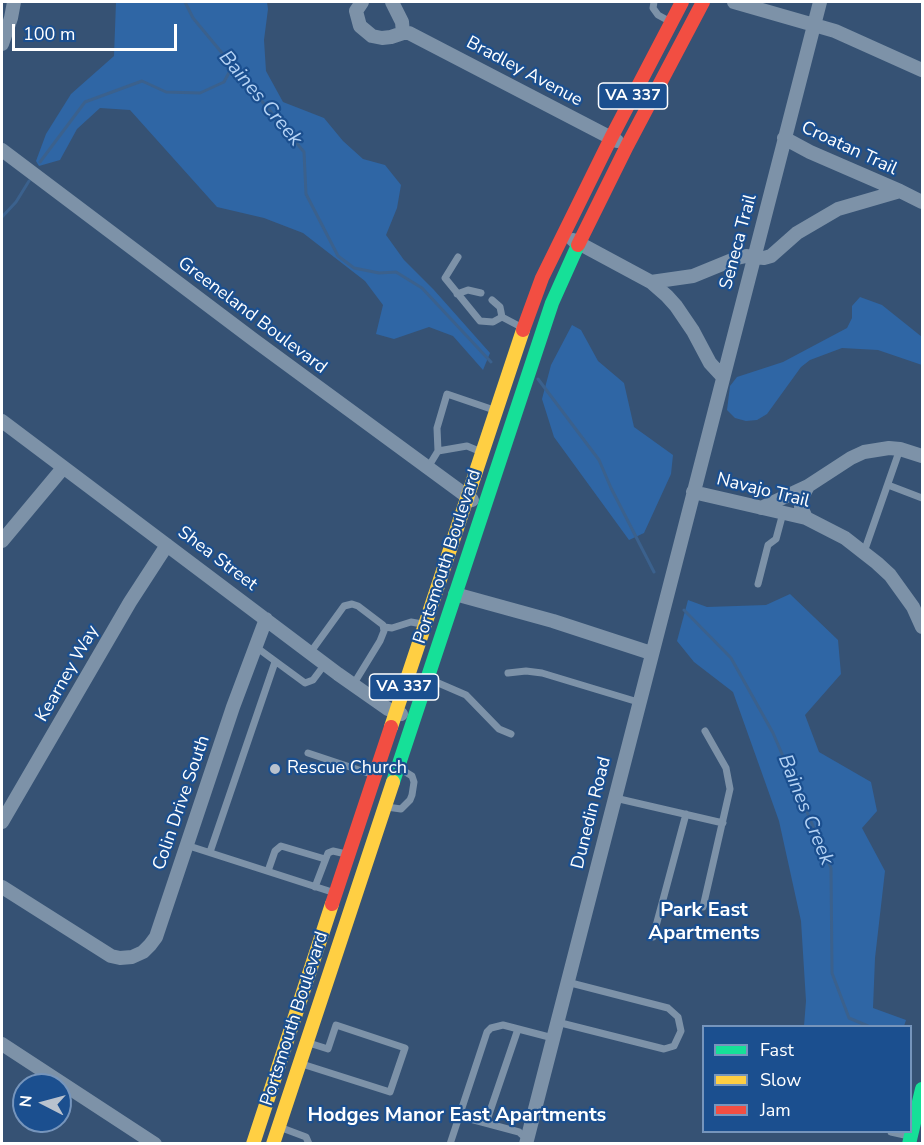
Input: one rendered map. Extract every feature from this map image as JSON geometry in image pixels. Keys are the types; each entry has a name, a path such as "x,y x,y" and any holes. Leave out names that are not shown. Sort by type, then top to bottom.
{"main road":[{"name":"Portsmouth Boulevard","path":"253,1143 496,410 542,278 682,2"},
{"name":"Portsmouth Boulevard","path":"273,1143 552,303 563,275 627,146 703,2"},
{"path":"912,1132 922,1089"}],"street":[{"path":"2,44 14,2"},
{"path":"362,2 357,7 357,19 365,32 381,38 403,33 398,11 392,2"},
{"path":"734,2 835,31 922,69"},
{"name":"Seneca Trail","path":"693,492 820,2"},
{"name":"Bradley Avenue","path":"403,33 409,33 627,146"},
{"name":"Croatan Trail","path":"784,138 922,202"},
{"name":"Greeneland Boulevard","path":"2,150 427,469 483,508"},
{"name":"Croatan Trail","path":"651,282 693,276 737,258 771,256 797,233 838,208 900,191"},
{"path":"563,235 651,282 676,306 710,363 722,376"},
{"name":"Shea Street","path":"2,421 352,685 396,712 414,719"},
{"path":"761,508 808,486 864,452 878,449 900,449 922,456"},
{"path":"2,541 63,468"},
{"path":"806,518 801,507 803,495 808,486"},
{"name":"Navajo Trail","path":"693,492 806,518 845,538 890,575 903,592 922,627"},
{"name":"Dunedin Road","path":"528,1142 693,492"},
{"name":"Kearney Way","path":"2,822 130,602 167,544"},
{"path":"455,594 553,621 651,653"},
{"name":"Colin Drive South","path":"2,887 111,956 132,957 143,952 150,945 156,937 186,845 267,619"},
{"path":"2,1044 156,1143"}],"lane":[{"path":"654,2 653,8 658,15 671,22"},
{"path":"458,257 445,278 480,321 493,322 502,317"},
{"path":"457,294 468,290 481,293"},
{"path":"492,300 500,307 502,317"},
{"path":"502,317 524,328"},
{"path":"427,469 438,451 437,428 447,394 496,410"},
{"path":"438,451 467,446 482,452"},
{"path":"864,552 900,449"},
{"path":"888,485 922,498"},
{"path":"758,584 768,545 776,539 783,513"},
{"path":"310,653 348,604 358,606 384,627 392,628 411,622 425,624"},
{"path":"352,685 380,641 384,627"},
{"path":"256,647 305,683 313,680 325,664"},
{"path":"210,852 275,662"},
{"path":"508,673 526,671 542,673 638,702"},
{"path":"427,678 466,695 499,729 511,734"},
{"path":"703,907 729,798 729,777 726,768 705,731"},
{"path":"308,753 375,776"},
{"path":"384,807 401,809 412,795 414,782 412,776 397,767"},
{"path":"615,798 723,823"},
{"path":"653,937 687,814"},
{"path":"186,845 336,893"},
{"path":"268,871 275,851 281,846 325,859"},
{"path":"315,886 328,853 333,851 348,855"},
{"path":"557,1022 664,1049 674,1046 681,1031 678,1017 668,1008 567,982"},
{"path":"299,1063 390,1092 405,1048 336,1025 328,1048 306,1042"},
{"path":"450,1143 487,1032 497,1025 553,1038"},
{"path":"486,1123 518,1029"},
{"path":"459,1116 519,1132 528,1142"},
{"path":"278,1127 306,1137 309,1143"},
{"path":"895,1133 910,1140"}],"shaded area":[{"path":"116,2 267,2 264,40 266,71 283,102 324,118 343,141 363,159 385,165 401,185 397,208 386,235 404,260 490,353 483,370 453,336 429,327 394,339 376,334 383,305 365,281 303,233 264,218 217,207 130,110 100,108 77,129 60,160 39,166 36,161 46,134 71,94 114,56"},
{"path":"860,297 882,305 922,337 922,365 878,350 842,348 810,360 801,367 767,414 757,420 746,421 735,418 727,410 730,386 737,377 783,362 847,328 852,318 852,306"},
{"path":"572,325 581,330 598,361 624,383 634,427 673,455 671,474 644,533 629,540 554,437 542,399 551,365"},
{"path":"790,594 838,640 841,674 805,715 819,752 871,782 877,811 862,828 885,871 875,958 873,1008 906,1020 904,1025 804,1025 806,1001 801,921 779,821 733,692 694,662 677,641 688,600 707,607 766,605"}],"waterway":[{"name":"Baines Creek","path":"185,2 193,18 304,152 306,194 338,256 354,268 379,273 396,272 422,288 491,362"},
{"path":"40,162 85,102 142,81 166,92 200,93 224,82 233,65"},
{"path":"2,217 16,202 29,181"},
{"name":"Baines Creek","path":"538,379 599,460 654,572"},
{"name":"Baines Creek","path":"684,610 731,658 773,733 831,868 832,973 849,1018 866,1025"}],"traffic: fast":[{"path":"393,782 552,303 578,245"},
{"path":"912,1131 922,1089"},
{"path":"909,1144 912,1133"}],"traffic: slow":[{"path":"391,727 523,330"},
{"path":"273,1144 393,782"},
{"path":"253,1144 332,904"}],"traffic: jam":[{"path":"523,330 542,278 682,2"},
{"path":"578,245 703,2"},
{"path":"332,904 391,727"}],"place":[{"name":"Rescue Church","path":"275,769"}],"district":[{"name":"Park East Apartments","path":"704,922"},
{"name":"Hodges Manor East Apartments","path":"457,1116"}]}
